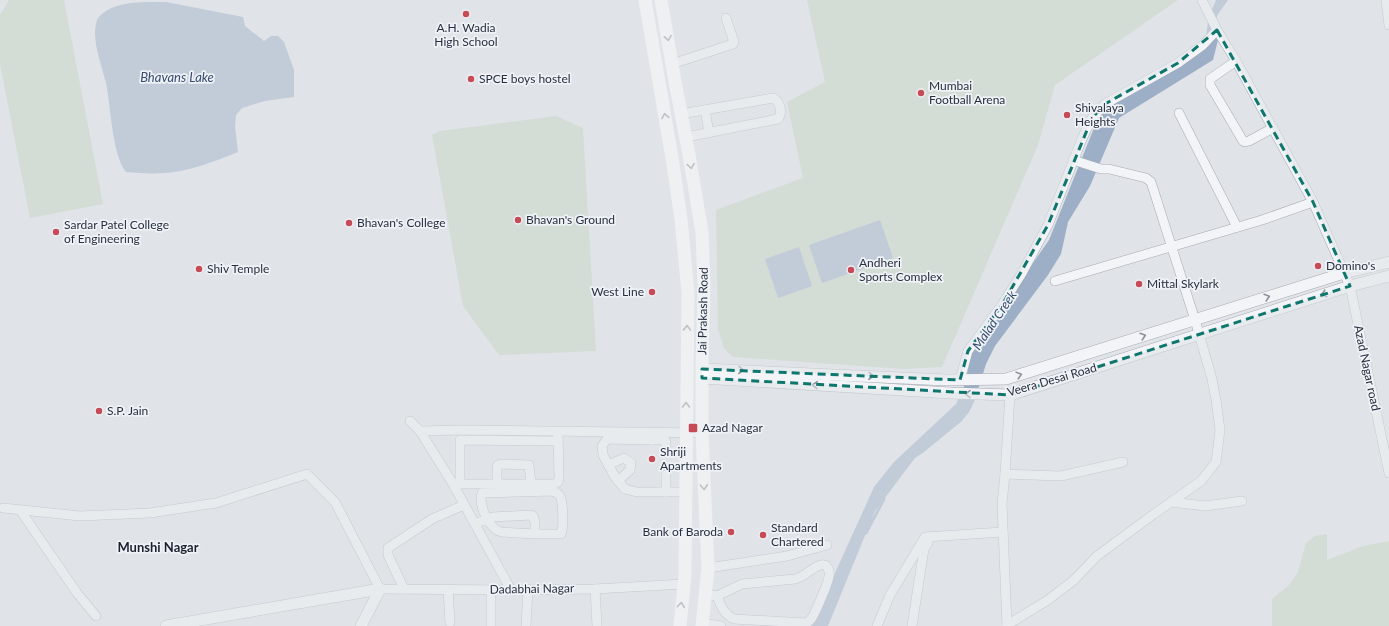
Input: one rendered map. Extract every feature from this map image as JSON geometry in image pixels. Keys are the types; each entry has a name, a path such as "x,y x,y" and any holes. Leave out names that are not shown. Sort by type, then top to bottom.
{"main road":[{"name":"Jai Prakash Road","path":"645,0 681,219 688,293 684,584 680,626"},
{"name":"Jai Prakash Road","path":"661,0 702,232 704,285 702,433 708,568 704,594 702,625"}],"street":[{"name":"Azad Nagar road","path":"1202,0 1217,30 1236,61 1313,202 1350,286 1387,453 1389,473"},
{"path":"1386,0 1389,25"},
{"path":"672,64 733,44 734,42 726,18"},
{"path":"963,380 968,351 1010,292 1048,225 1077,158 1092,118 1105,104 1178,63 1203,45 1217,30"},
{"path":"1236,61 1210,79 1210,85 1243,141 1249,141 1273,128"},
{"path":"681,114 773,98 778,102 781,114 778,119 686,137"},
{"path":"705,110 709,133"},
{"path":"1179,113 1238,227"},
{"path":"1010,395 1002,504 1007,625 1048,600 1074,580 1097,556 1201,481 1216,462 1220,430 1212,379 1195,320 1151,182 1146,178 1077,158"},
{"path":"1055,280 1262,220 1313,202"},
{"path":"702,373 963,380 1006,379 1344,273 1389,262"},
{"name":"Veera Desai Road","path":"702,373 951,393 1010,395 1350,286 1389,276"},
{"path":"410,421 420,431 456,484 464,505 511,590"},
{"path":"420,431 460,430 558,436"},
{"path":"456,484 460,430"},
{"path":"685,492 632,491 625,489 608,465 603,455 602,446 607,439 702,433"},
{"path":"456,484 531,484 558,482 558,436"},
{"path":"460,440 558,436 652,436 665,440 666,452"},
{"path":"608,465 624,458 631,463 630,470 618,481"},
{"path":"1005,474 1061,476 1123,462"},
{"path":"497,483 498,465 529,464 531,484"},
{"path":"2,508 80,516 150,513 216,503 307,474 335,502 380,589"},
{"path":"666,475 666,492"},
{"path":"552,491 557,493 561,497 563,531 558,535 535,534 498,531 486,519 481,496 482,493 552,491"},
{"path":"1171,502 1205,506 1242,501"},
{"path":"404,589 388,555 388,548 432,519 464,505"},
{"path":"20,510 77,593 96,616"},
{"path":"475,524 486,519 531,515 534,516 535,519 535,534"},
{"path":"877,626 890,595 925,537 1003,532"},
{"path":"912,626 924,549 932,536"},
{"path":"708,568 787,556 827,545"},
{"path":"704,594 717,596 742,584 799,578 810,570 823,564 828,568 829,576 812,618 806,623 734,620 722,609 717,596"},
{"name":"Dadabhai Nagar","path":"380,589 595,589 684,584"},
{"path":"166,626 380,589"},
{"path":"361,626 380,589"},
{"path":"448,589 450,623"},
{"path":"526,626 528,589"},
{"path":"595,589 597,626"},
{"path":"491,590 491,626"},
{"path":"702,625 721,626"}],"highlighted area":[{"path":"1217,30 1313,202 1350,286 1010,395 702,378 702,369 960,380 968,351 1002,305 1048,225 1092,118 1105,104 1178,63"}],"green space":[{"path":"9,0 64,0 103,204 30,218 0,64 0,15"},
{"path":"807,0 1178,0 1055,85 1038,145 942,367 903,369 733,357 724,348 718,329 716,210 803,178 787,102 825,82"},
{"name":"Bhavan's Ground","path":"556,116 583,128 596,351 499,355 463,306 432,135 440,131"},
{"path":"1327,534 1327,560 1363,546 1389,541 1389,626 1272,626 1272,599 1290,584 1298,572 1306,543 1315,536"}],"water":[{"path":"1216,0 1228,0 1215,21 1219,36 1213,60 1119,118 1090,186 1068,222 1061,254 1048,275 995,346 986,364 974,402 969,412 962,421 915,458 875,511 828,626 811,626 874,487 894,462 956,404 963,389 967,375 970,354 1049,240 1096,123 1105,109 1206,47 1208,23"},
{"name":"Bhavans Lake","path":"138,2 166,2 243,17 245,26 264,41 271,36 278,36 284,42 294,70 294,97 265,101 242,108 236,115 235,127 238,152 183,171 154,173 126,172 121,164 115,143 108,93 96,45 96,23 103,13 119,6"},
{"path":"880,220 893,258 822,283 809,245"},
{"path":"799,247 812,286 778,298 765,259"}],"waterway":[{"name":"Malad Creek","path":"866,533 884,499"}],"place":[{"name":"A.H. Wadia High School","path":"466,14"},
{"name":"SPCE boys hostel","path":"471,79"},
{"name":"Mumbai Football Arena","path":"921,93"},
{"name":"Shivalaya Heights","path":"1067,115"},
{"name":"Bhavan's Ground","path":"518,220"},
{"name":"Bhavan's College","path":"349,223"},
{"name":"Sardar Patel College of Engineering","path":"56,232"},
{"name":"Domino's","path":"1318,266"},
{"name":"Shiv Temple","path":"199,269"},
{"name":"Andheri Sports Complex","path":"851,270"},
{"name":"Mittal Skylark","path":"1139,284"},
{"name":"West Line","path":"652,292"},
{"name":"S.P. Jain","path":"99,411"},
{"name":"Azad Nagar","path":"693,428"},
{"name":"Shriji Apartments","path":"652,459"},
{"name":"Bank of Baroda","path":"731,532"},
{"name":"Standard Chartered","path":"763,535"}],"district":[{"name":"Munshi Nagar","path":"158,547"}]}
